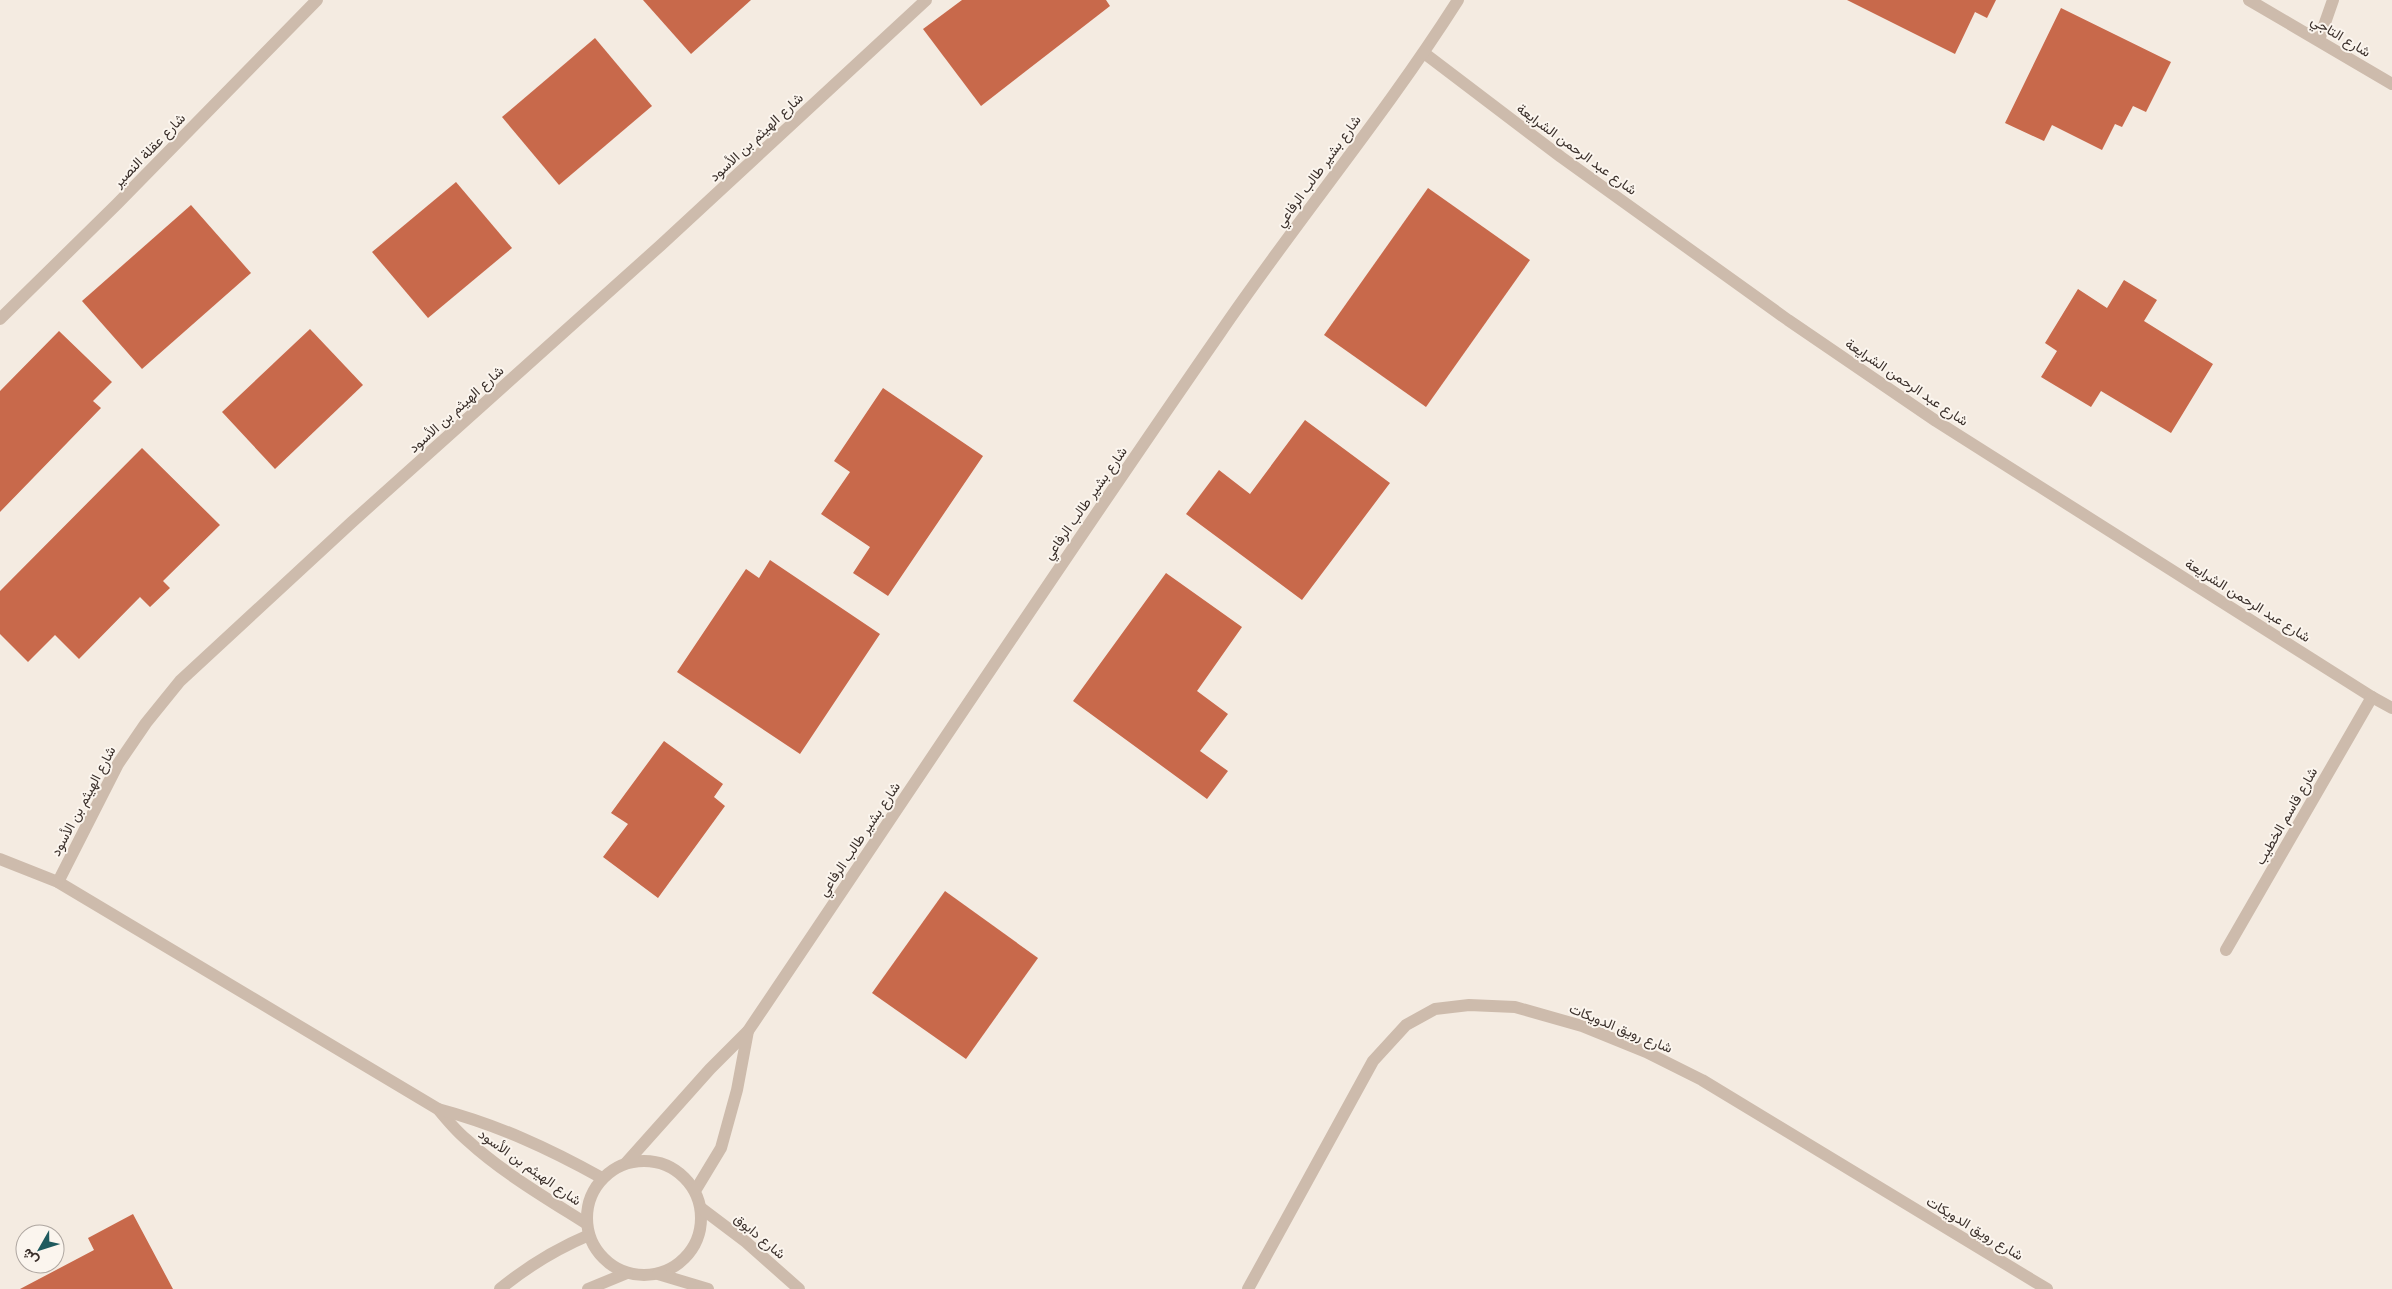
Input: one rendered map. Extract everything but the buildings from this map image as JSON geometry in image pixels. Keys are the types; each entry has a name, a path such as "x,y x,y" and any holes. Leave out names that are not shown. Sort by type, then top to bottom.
{"street":[{"name":"شارع عقلة النصير","path":"0,319 117,204 317,0"},
{"name":"شارع الهيثم بن الأسود","path":"58,882 118,764 146,723 180,681 352,522 661,245 926,0"},
{"name":"شارع بشير طالب الرفاعي","path":"626,1163 748,1031 1072,547 1222,329 1424,53 1458,0"},
{"name":"شارع التاجي","path":"2249,0 2392,84"},
{"path":"2319,40 2333,0"},
{"name":"شارع عبد الرحمن الشرايعة","path":"1424,53 1569,163 1788,320 1936,421 2392,708"},
{"name":"شارع قاسم الخطيب","path":"2226,950 2372,697"},
{"name":"شارع الهيثم بن الأسود","path":"0,859 58,882 438,1110 489,1124 558,1153 602,1178"},
{"name":"شارع رويق الدويكات","path":"1248,1289 1373,1062 1406,1026 1435,1009 1469,1005 1515,1007 1582,1026 1646,1052 1702,1080 2047,1289"},
{"name":"شارع بشير طالب الرفاعي","path":"695,1190 721,1148 735,1097 748,1031"},
{"name":"شارع الهيثم بن الأسود","path":"438,1110 466,1140 588,1230"},
{"path":"627,1274 610,1265 597,1251 588,1230 587,1207 592,1191 602,1178 626,1163 641,1160 658,1161 673,1168 695,1190 701,1208 701,1230 692,1250 677,1266 658,1274"},
{"name":"شارع دابوق","path":"701,1208 746,1242 799,1289"},
{"path":"500,1289 526,1268 588,1230"},
{"path":"588,1289 627,1274 658,1274 708,1289"}]}
